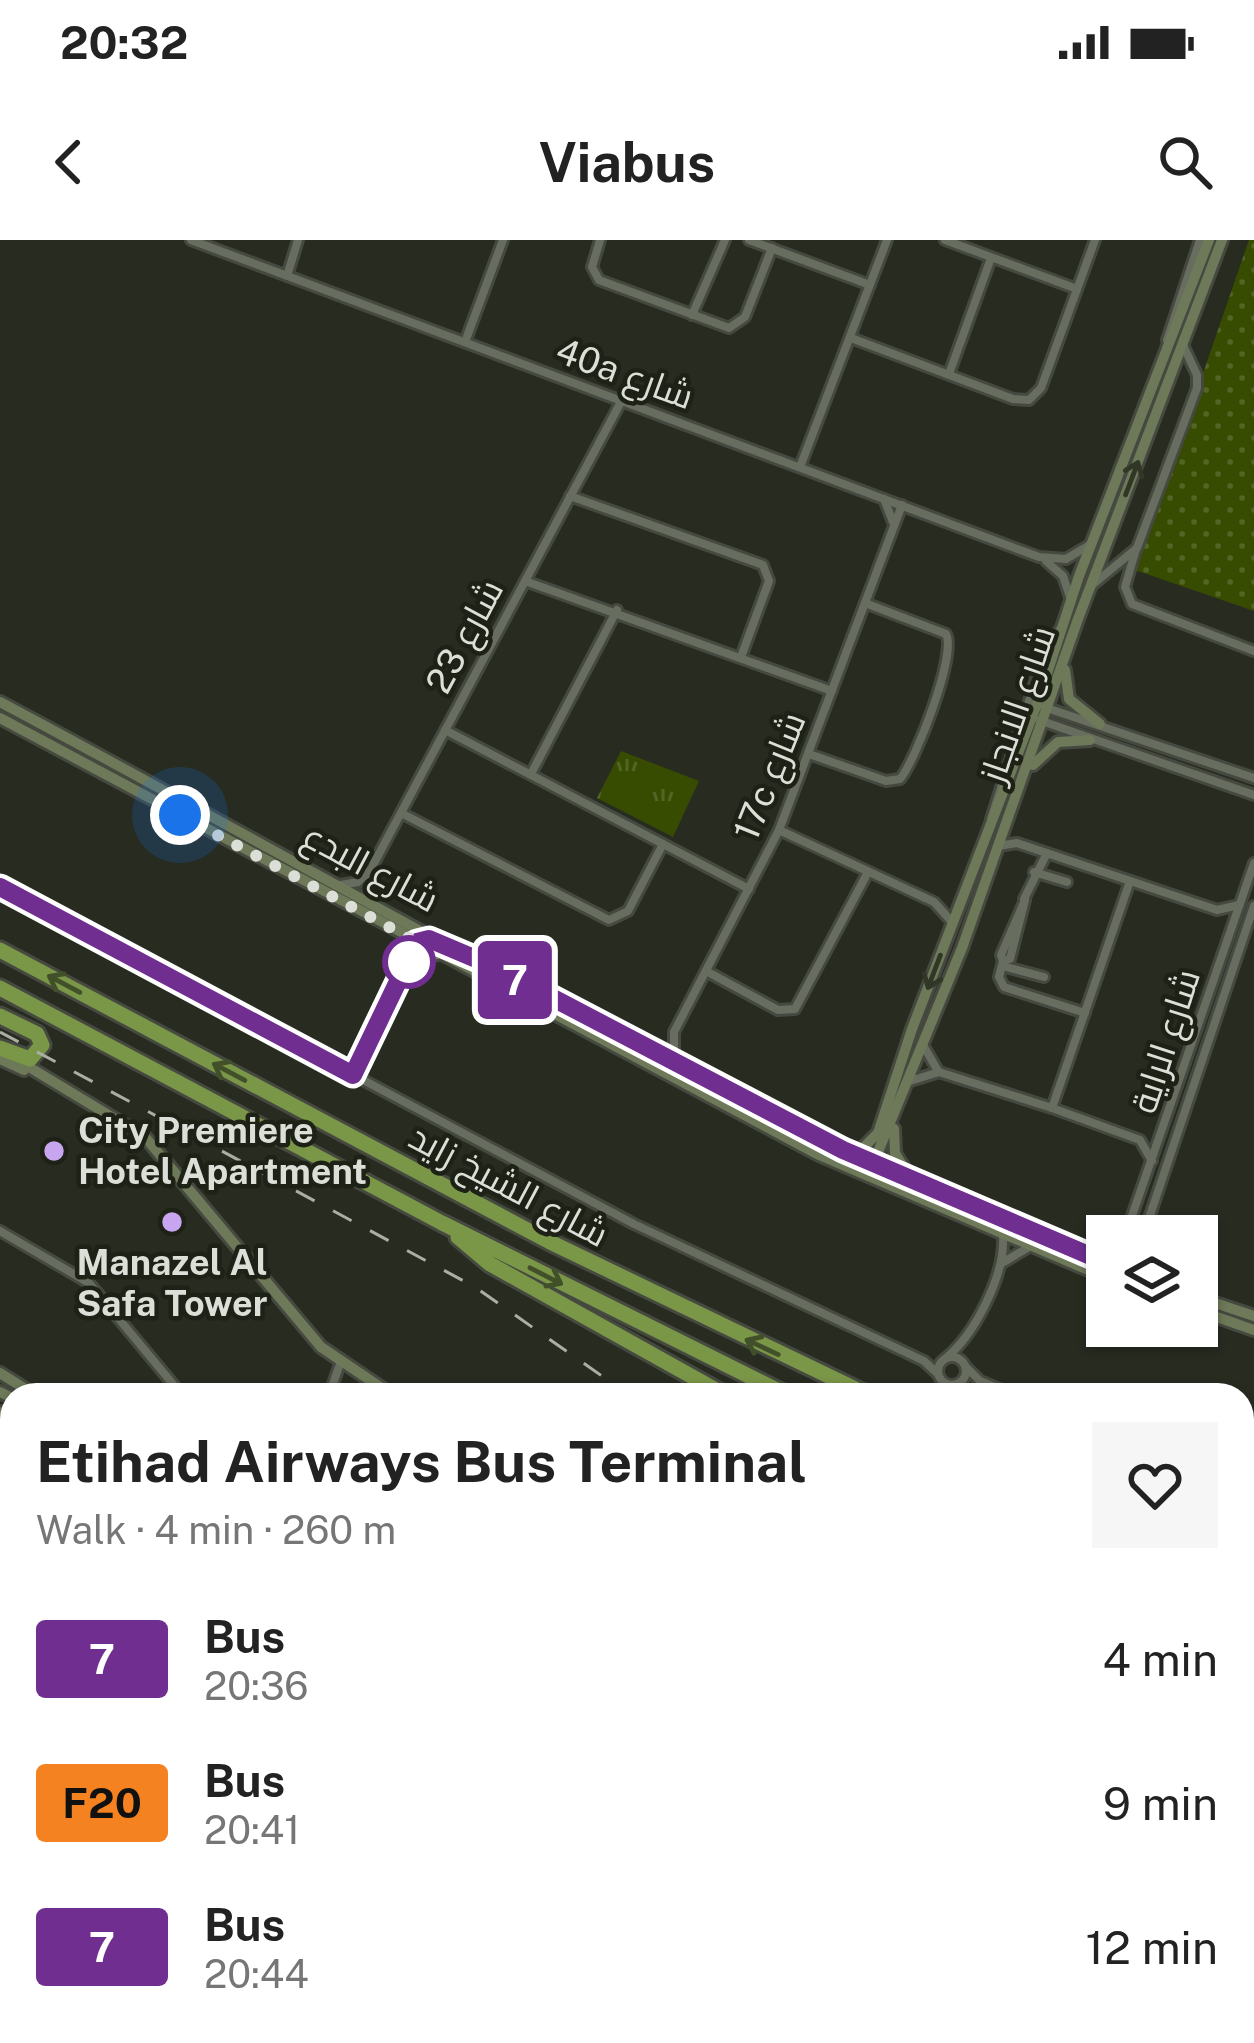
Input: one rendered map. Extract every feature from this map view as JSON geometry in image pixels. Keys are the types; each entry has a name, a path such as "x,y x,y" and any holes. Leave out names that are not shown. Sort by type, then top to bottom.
{"highway":[{"name":"شارع الشيخ زايد","path":"0,950 550,1242 843,1383"},
{"name":"شارع الشيخ زايد","path":"0,988 442,1222 763,1383"},
{"path":"0,1006 45,1027 78,1030"},
{"path":"0,1016 37,1034 42,1045 30,1059 0,1053"},
{"path":"442,1222 490,1264 703,1383"}],"main road":[{"name":"شارع الانجاز","path":"873,1164 894,1122 1027,772 1070,600 1169,346 1204,240"},
{"name":"شارع الانجاز","path":"1042,706 1064,661 1226,240"},
{"path":"1064,661 1069,699 1100,724"},
{"name":"شارع البدع","path":"0,702 674,1064 916,1185 1086,1255"},
{"name":"شارع البدع","path":"0,718 439,955 895,1191 1086,1270"},
{"name":"شارع الانجاز","path":"843,1150 862,1149 878,1133 952,923 1038,720"},
{"path":"1027,772 1051,745 1090,740"},
{"path":"56,748 94,762 104,757"},
{"path":"407,971 417,942 429,939 488,964"},
{"path":"407,971 423,955 439,955"},
{"path":"0,1053 94,1104 154,1146 312,1338 340,1364 371,1383"},
{"path":"894,1122 897,1159 916,1185"},
{"path":"794,1138 857,1166 873,1164"},
{"path":"1218,1305 1254,1316"},
{"path":"1218,1317 1254,1330"}],"street":[{"name":"40a شارع","path":"191,240 1039,557"},
{"path":"284,275 297,240"},
{"path":"467,342 503,242 491,240"},
{"path":"601,240 592,266 599,280 725,328 738,326 772,248"},
{"path":"692,315 725,240"},
{"path":"749,240 870,285"},
{"path":"803,468 887,240"},
{"path":"946,240 1077,289"},
{"path":"850,338 1013,399 1029,400 1041,388 1095,240"},
{"path":"949,374 991,258"},
{"path":"1184,345 1197,374 1197,388 1125,586 1135,606 1254,651"},
{"name":"شارع 23","path":"373,902 367,882 374,865 619,399"},
{"path":"575,485 594,501"},
{"path":"570,496 594,501 766,569 769,581 741,657"},
{"path":"883,498 895,526 920,512"},
{"name":"17c شارع","path":"674,1064 674,1032 779,830 902,506"},
{"path":"1039,557 1066,559 1090,544"},
{"path":"1090,587 1137,548"},
{"path":"1039,557 1063,576 1070,600"},
{"path":"530,570 553,586"},
{"path":"525,580 553,586 832,691"},
{"path":"808,754 896,781 906,772 938,690 950,652 946,634 865,603"},
{"path":"532,772 617,610"},
{"name":"شارع الانجاز","path":"991,824 992,802 1048,645 1063,626"},
{"path":"1042,706 1254,778"},
{"path":"1038,720 1254,795"},
{"path":"447,727 749,889"},
{"path":"403,810 609,920 628,910 663,844"},
{"path":"779,830 934,902 952,923"},
{"path":"997,847 1012,842 1217,910 1239,905"},
{"path":"1047,853 1035,869 1001,955 999,980 1004,987 1085,1013"},
{"name":"شارع الراية","path":"1133,1215 1254,863"},
{"path":"341,885 358,882 374,865"},
{"path":"1035,869 1068,880"},
{"path":"706,971 778,1010 795,1009 867,874"},
{"path":"1052,1108 1130,880"},
{"path":"0,887 734,1274 911,1356 952,1383"},
{"path":"934,902 964,895"},
{"name":"شارع الراية","path":"1150,1215 1254,909"},
{"path":"1217,910 1230,931"},
{"path":"1240,955 1254,948"},
{"path":"1003,964 1044,977"},
{"path":"353,1075 407,971"},
{"path":"646,1048 662,1045 674,1032"},
{"path":"923,1045 939,1072"},
{"path":"910,1081 939,1072 1052,1108 1140,1141 1153,1164"},
{"path":"1140,1141 1164,1130 1173,1150"},
{"path":"0,1231 89,1283 172,1383"},
{"path":"938,1374 944,1359 965,1340 1001,1264 1004,1237"},
{"path":"1001,1264 1029,1247"},
{"path":"958,1383 964,1378 965,1340"},
{"path":"911,1356 965,1366 985,1383"},
{"path":"334,1383 340,1364"},
{"path":"340,1383 352,1372"}],"green space":[{"path":"1249,240 1254,240 1254,611 1135,570"},
{"path":"621,751 699,781 673,837 597,798"}],"railway":[{"path":"0,1032 475,1287 612,1383"}],"bus line":[{"name":"7","path":"0,887 353,1075 404,978 417,942 429,939 488,964 843,1150 1086,1254"}],"place":[{"name":"City Premiere Hotel Apartment","path":"54,1151"},
{"name":"Manazel Al Safa Tower","path":"172,1222"}],"route":[{"path":"180,815 417,942 409,962"}]}
